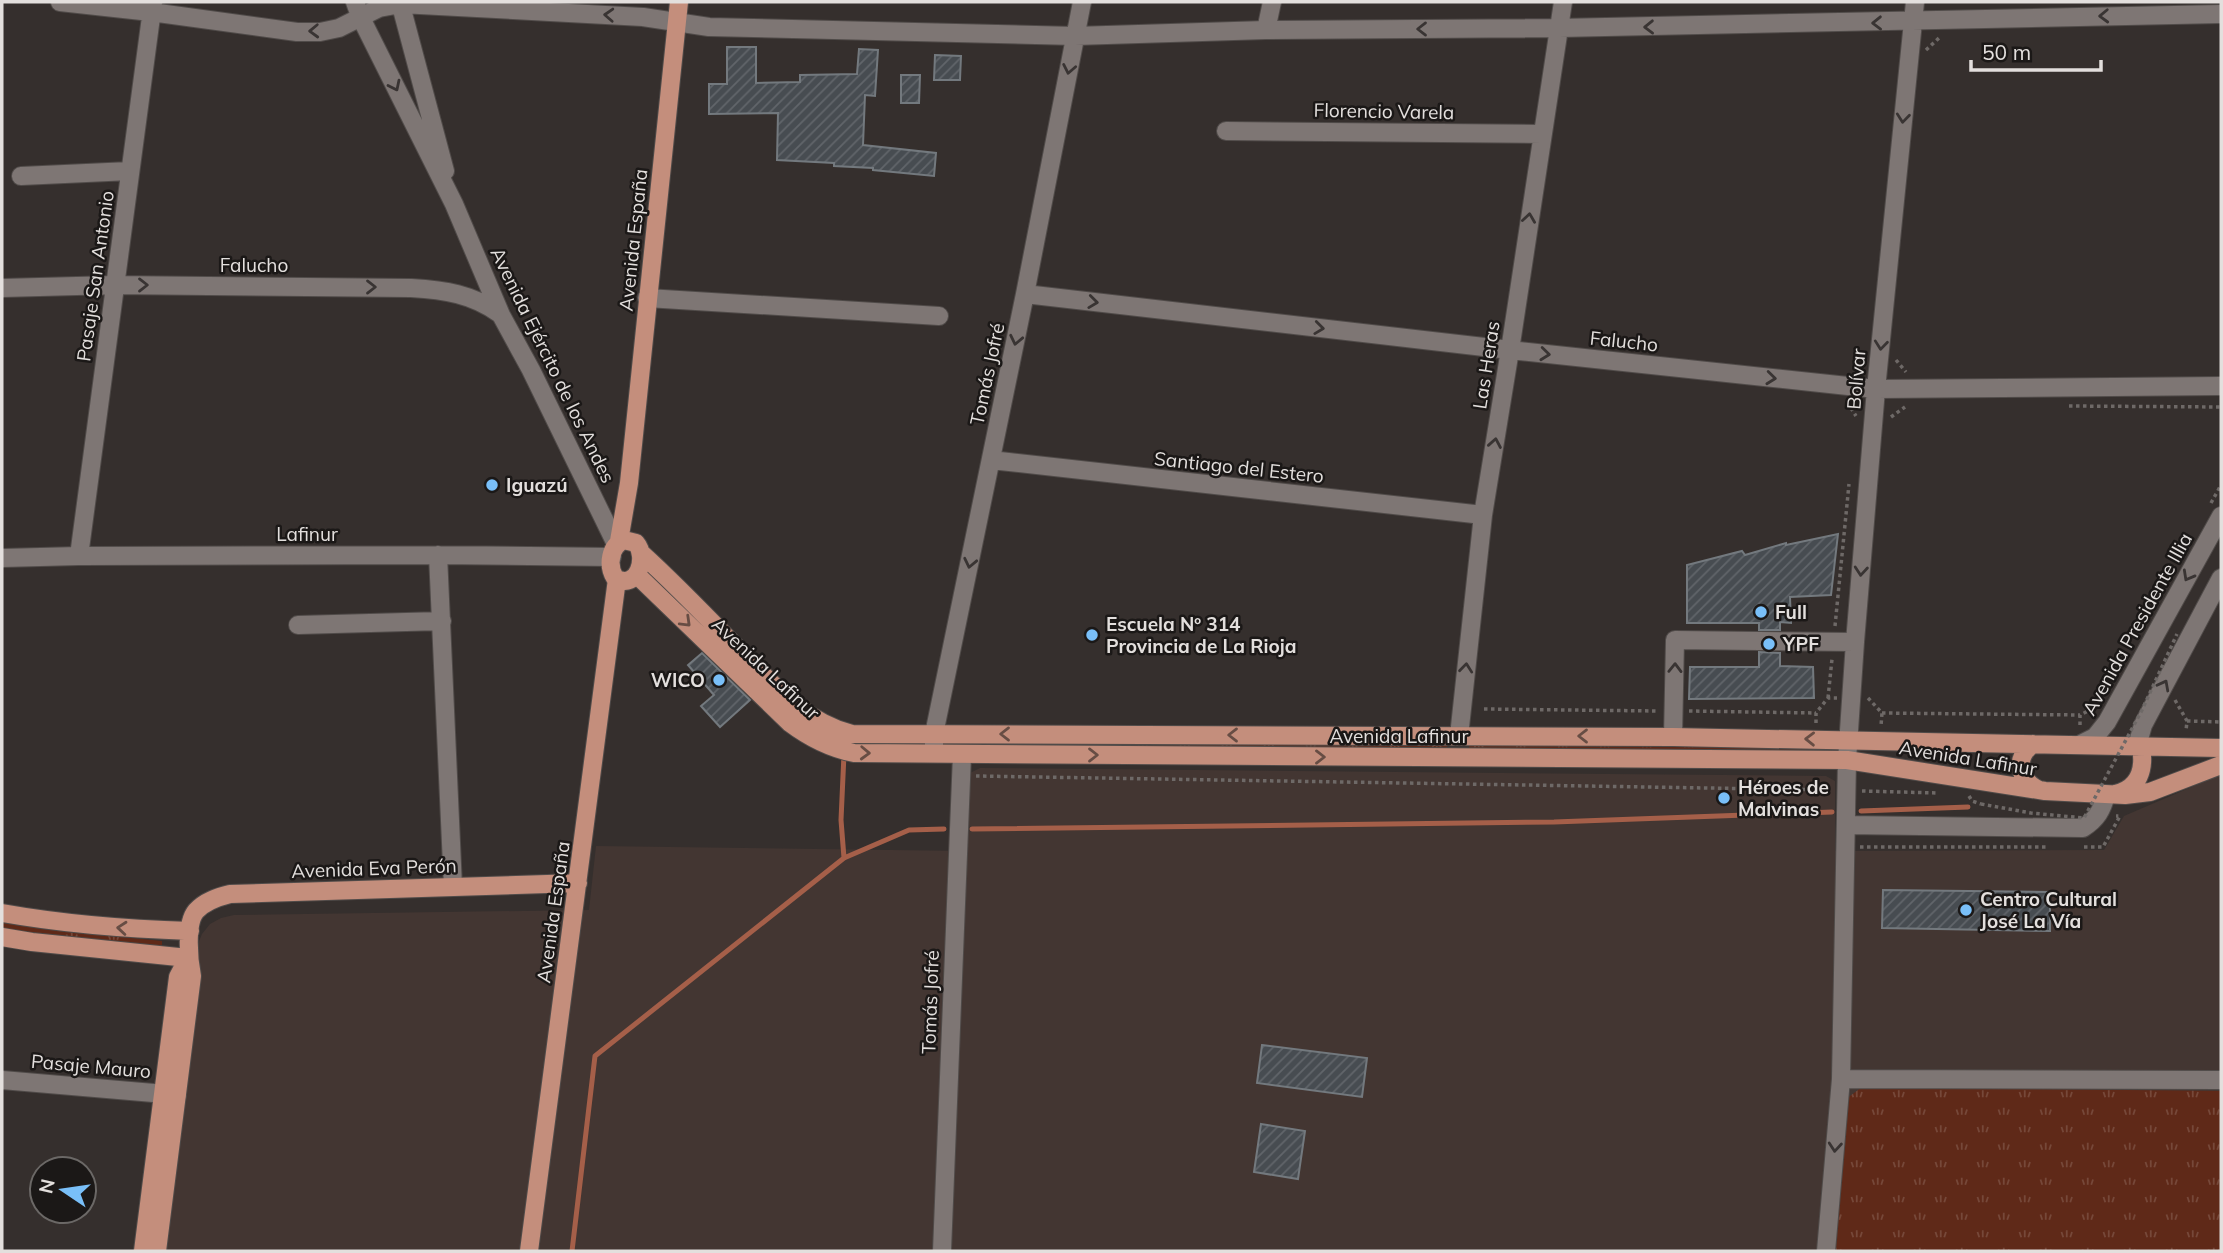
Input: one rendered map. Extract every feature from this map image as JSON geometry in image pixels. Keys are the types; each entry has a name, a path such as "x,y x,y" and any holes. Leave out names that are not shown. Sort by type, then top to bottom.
{"main road":[{"name":"Avenida España","path":"637,575 624,547 679,2"},
{"path":"624,547 611,572 617,579 626,582 637,575"},
{"name":"Avenida Lafinur","path":"624,547 788,699 815,719 852,734 1673,737 2221,748"},
{"name":"Avenida Lafinur","path":"637,575 790,723 814,740 853,753 1847,760 2045,791 2109,795 2140,794 2221,765"},
{"name":"Avenida España","path":"529,1251 617,579"},
{"path":"2034,744 2022,755 2021,771 2029,784 2045,791"},
{"path":"2109,795 2124,792 2137,782 2142,768 2141,747"},
{"name":"Avenida Eva Perón","path":"188,958 194,914 206,903 230,894 578,883"},
{"path":"2,913 89,925 190,931"},
{"path":"2,937 32,943 188,958 178,976 157,1251"},
{"path":"143,1251 170,1094"}],"street":[{"path":"61,2 152,7 296,32 320,32 339,28 358,9 401,3 643,17 709,27 1075,36 1266,30 1913,22 2144,8 2221,14"},
{"name":"Tomás Jofré","path":"933,754 934,734 1082,2"},
{"path":"1266,30 1272,2"},
{"name":"Las Heras","path":"1459,736 1483,515 1563,2"},
{"name":"Bolívar","path":"1826,1251 1841,1079 1852,825 1847,790 1848,740 1876,389 1915,2"},
{"name":"Avenida Ejército de los Andes","path":"401,3 454,204"},
{"name":"Pasaje San Antonio","path":"79,556 152,7"},
{"name":"Avenida Ejército de los Andes","path":"358,9 454,204 501,315 624,547"},
{"name":"Florencio Varela","path":"1226,131 1542,134"},
{"path":"21,176 130,172"},
{"name":"Falucho","path":"2,288 114,285 411,288 473,298 501,315"},
{"name":"Falucho","path":"1025,294 1510,351 1876,389 2221,386"},
{"path":"647,299 939,316"},
{"name":"Santiago del Estero","path":"991,460 1483,515"},
{"name":"Avenida Presidente Illia","path":"2081,744 2095,737 2107,722 2221,516"},
{"name":"Lafinur","path":"2,558 438,555 624,547"},
{"path":"438,555 453,887"},
{"path":"2141,747 2141,730 2221,578"},
{"path":"298,625 442,621"},
{"path":"1673,737 1675,640 1855,642"},
{"name":"Tomás Jofré","path":"942,1251 962,755"},
{"path":"1852,825 2084,828 2096,820 2093,812 2109,795"},
{"path":"1841,1079 2221,1080"},
{"name":"Pasaje Mauro","path":"2,1080 170,1094"}],"path":[{"path":"1828,698 1849,482"},
{"path":"1981,796 1968,794 1972,801 1981,804 2031,813 2084,818 2141,710 2177,634"},
{"path":"2162,690 2174,698 2187,721 2186,748"},
{"path":"1484,709 1816,713"},
{"path":"1882,713 2080,715"},
{"path":"2187,721 2221,722"},
{"path":"960,776 1847,790 1942,794"},
{"path":"2076,847 2104,846 2120,816 2093,812"},
{"path":"1852,825 1857,847 2049,847"}],"shaded area":[{"path":"980,768 1826,776 1835,781 1835,851 2104,850 2124,816 2221,776 2221,1251 154,1251 197,946 210,924 234,915 589,910 596,846 964,851 970,773"}],"green space":[{"path":"949,742 1448,743 1447,748 949,749"},
{"path":"1469,743 1827,746 1827,750 1469,748"},
{"path":"2,922 43,929 162,941 162,947 80,941 2,929"},
{"path":"1862,1087 2221,1091 2221,1251 1834,1251 1846,1099"}],"building":[{"path":"727,47 756,47 756,83 800,82 800,75 857,74 859,49 878,50 875,96 865,95 863,145 936,153 934,176 834,166 834,163 777,160 778,113 709,114 709,84 727,84"},
{"path":"935,55 961,56 960,80 934,80"},
{"path":"901,75 920,75 919,103 901,103"},
{"path":"1838,534 1831,595 1790,597 1791,623 1780,622 1780,630 1759,630 1759,623 1687,623 1687,565 1742,551 1745,555 1786,543"},
{"name":"YPF","path":"1759,652 1780,653 1780,666 1813,667 1814,698 1689,699 1690,667 1759,667"},
{"name":"WICO","path":"702,653 750,700 720,727 701,706 714,695 688,665"},
{"name":"Centro Cultural José La Vía","path":"1883,890 2050,892 2050,931 1882,928"},
{"path":"1262,1045 1367,1058 1362,1097 1257,1083"},
{"path":"1261,1124 1305,1131 1298,1179 1254,1172"}],"waterway":[{"path":"844,754 841,820 844,858"},
{"path":"1861,811 1968,807"},
{"path":"972,829 1554,822 1832,812"},
{"path":"572,1251 595,1056 844,858 909,830 944,829"}],"place":[{"name":"Iguazú","path":"492,485"},
{"name":"Full","path":"1761,612"},
{"name":"Escuela Nº 314 Provincia de La Rioja","path":"1092,635"},
{"name":"YPF","path":"1769,644"},
{"name":"WICO","path":"719,680"},
{"name":"Héroes de Malvinas","path":"1724,798"},
{"name":"Centro Cultural José La Vía","path":"1966,910"}]}
